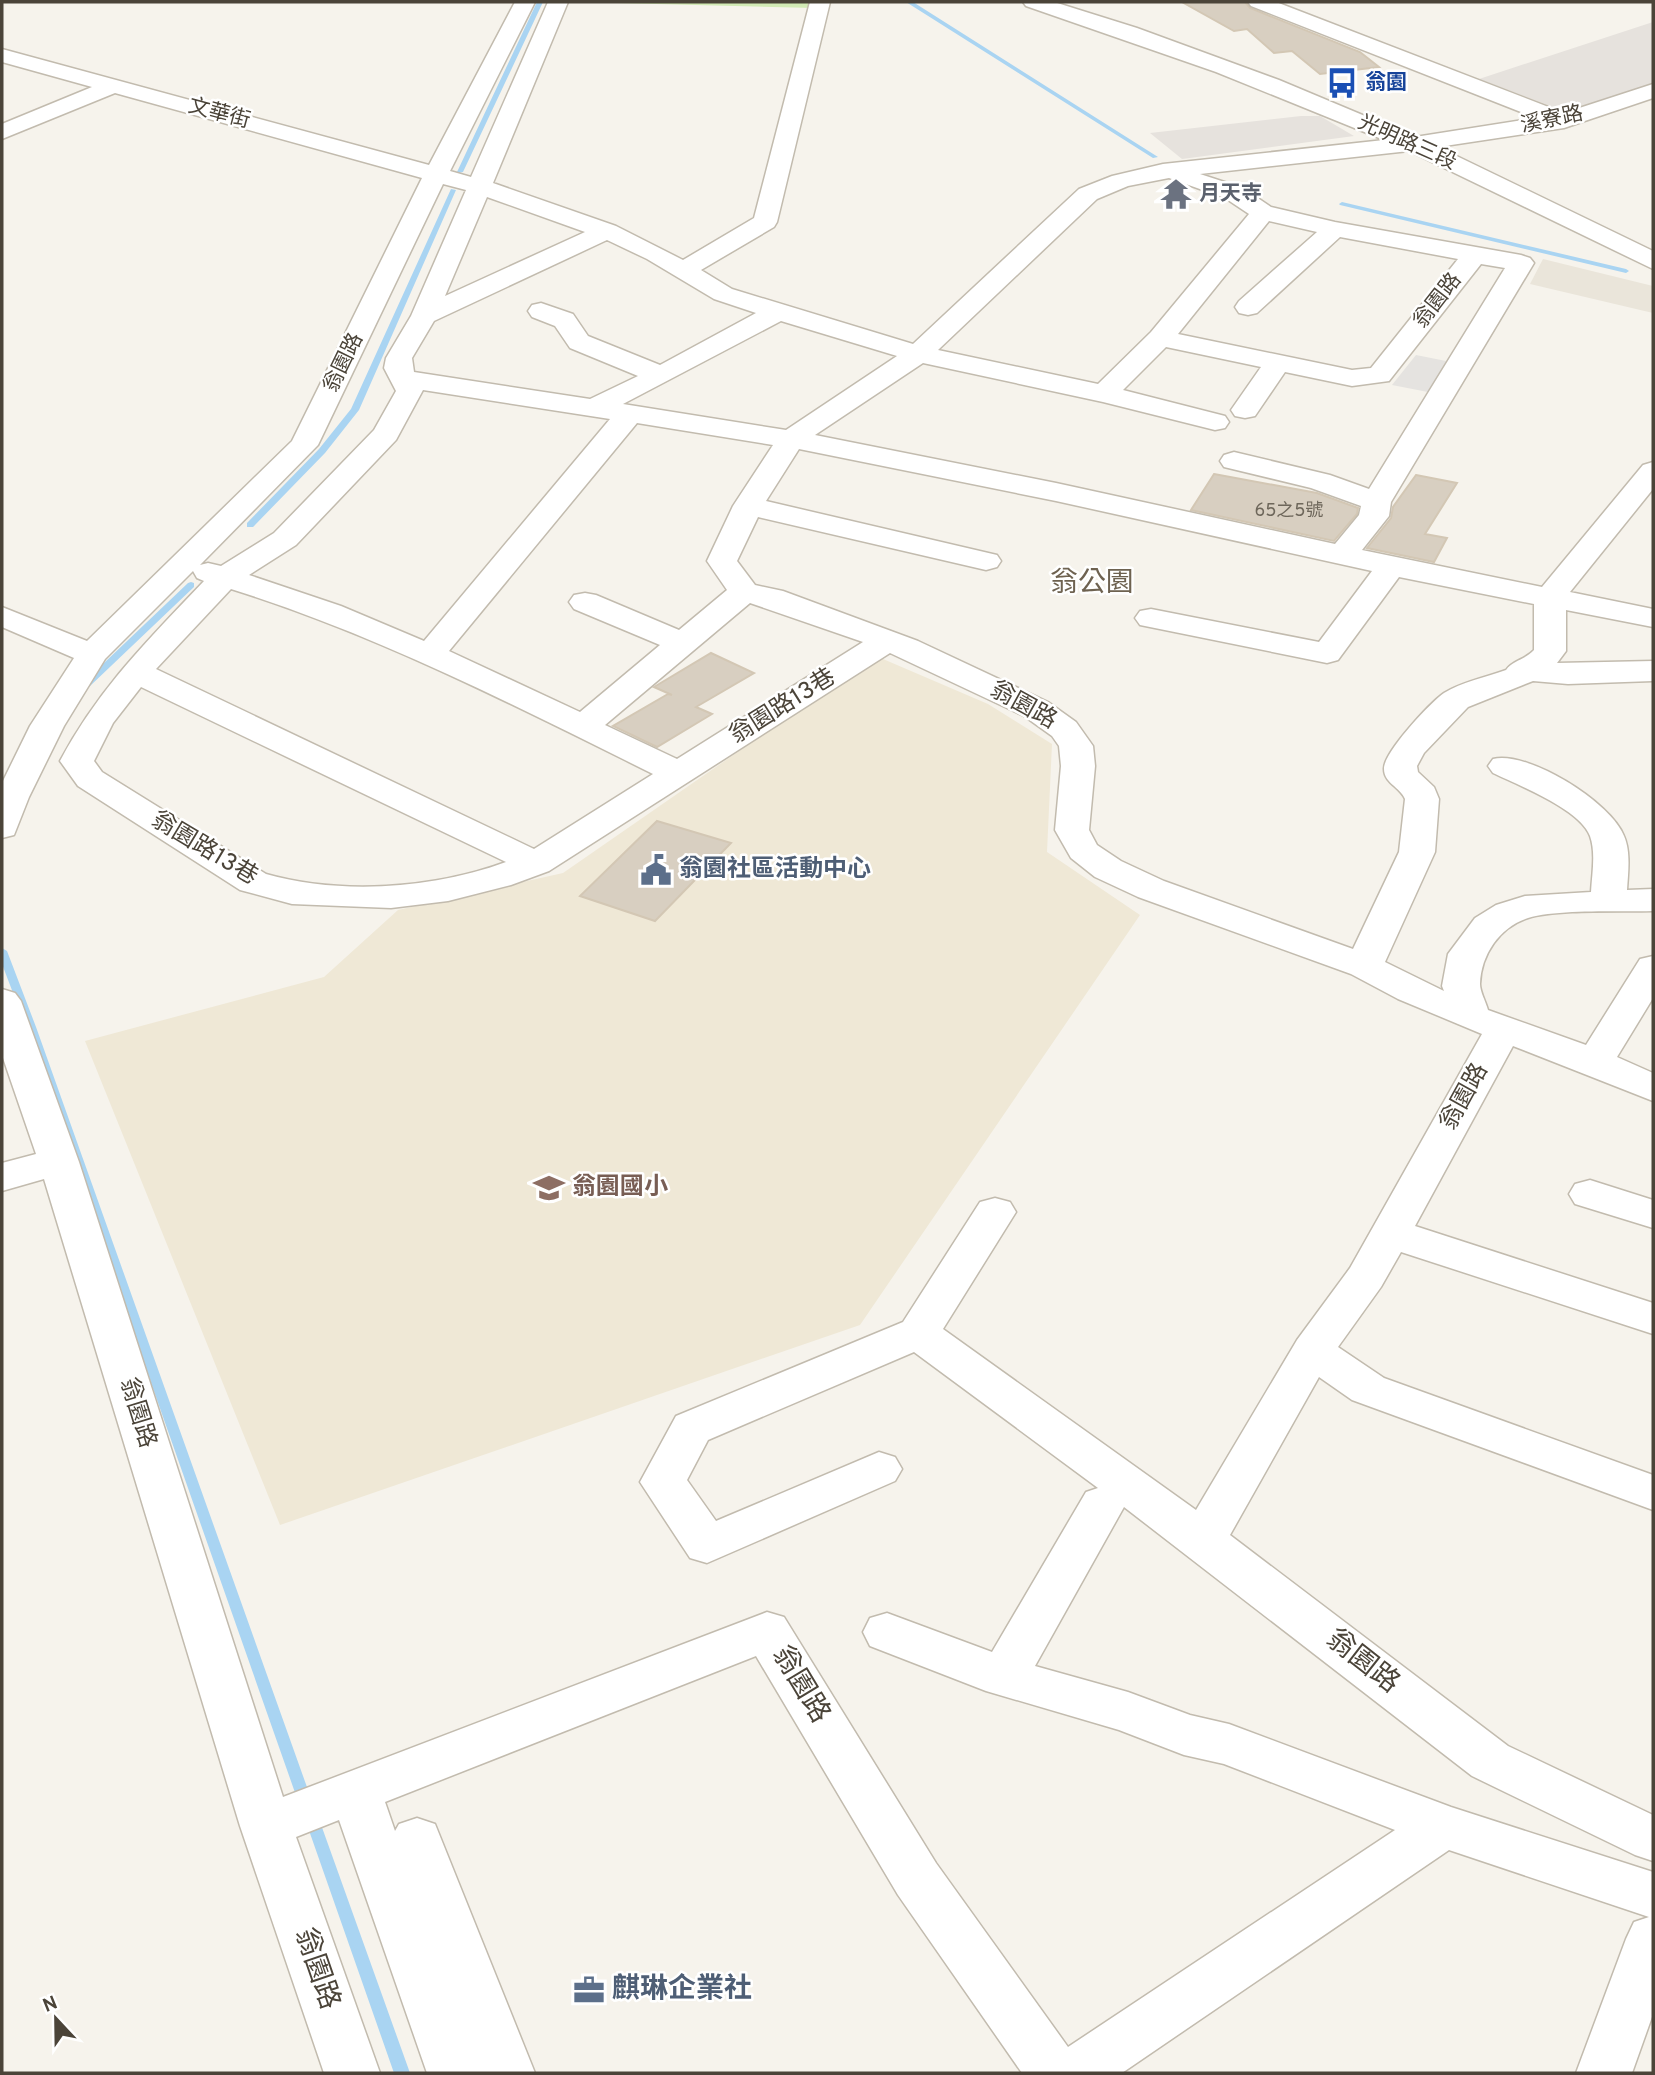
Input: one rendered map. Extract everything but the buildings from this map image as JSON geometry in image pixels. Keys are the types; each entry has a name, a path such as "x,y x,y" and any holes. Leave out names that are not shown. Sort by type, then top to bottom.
{"street":[{"name":"翁園路","path":"2,828 12,797 47,726 92,654 304,445 435,176 525,2"},
{"path":"558,2 424,316 399,358 398,368 405,379 594,408 628,416 791,439 1391,566 1653,618"},
{"path":"682,271 765,222 820,2"},
{"name":"光明路三段","path":"1034,2 1121,29 1274,85 1412,144 1653,261"},
{"name":"光明路三段","path":"1082,2 1284,71 1447,138 1642,230"},
{"path":"1258,2 1564,121"},
{"name":"文華街","path":"2,55 435,176"},
{"path":"2,132 113,86"},
{"name":"溪寮路","path":"1412,144 1564,121 1653,91"},
{"name":"翁園路","path":"1412,144 1163,171 1120,181 1088,194 918,354 791,439 748,506 722,562 744,592 772,598 887,641 1036,709 1064,729 1076,746 1077,756 1072,830 1083,852 1108,869 1151,889 1364,966 1411,991 1595,1062 1653,1088"},
{"name":"翁園路","path":"1160,338 1352,378 1379,375 1475,255 1335,229 1263,212 1234,193 1163,171"},
{"path":"435,176 478,186 607,230 656,254 723,294 778,312 918,354 1104,394 1215,422"},
{"path":"1104,394 1160,338 1263,212"},
{"path":"1248,307 1335,229"},
{"path":"424,316 607,230"},
{"path":"1343,554 1374,516 1376,502 1521,262 1475,255"},
{"path":"541,311 564,320 579,342 661,375"},
{"path":"594,408 778,312"},
{"path":"1245,411 1277,364"},
{"name":"翁園路13巷","path":"405,379 410,391 386,434 285,539 225,577 136,671 98,721 77,761 90,779 253,882 292,893 391,897 448,890 498,877 536,863 887,641"},
{"path":"431,653 628,416"},
{"path":"1234,461 1320,481 1376,502"},
{"path":"1522,670 1538,665 1550,651 1550,597 1653,471"},
{"path":"748,506 986,561"},
{"path":"182,565 261,587 431,653 678,773"},
{"path":"1151,618 1327,653 1391,566"},
{"path":"582,727 744,592"},
{"path":"585,602 682,643"},
{"path":"2,616 92,654"},
{"path":"1522,670 1567,674 1653,671"},
{"path":"1364,966 1417,852 1422,799 1417,787 1402,776 1400,766 1409,749 1456,700 1507,682 1520,676 1522,670"},
{"path":"136,671 536,863"},
{"path":"1505,766 1549,787 1587,811 1606,833 1609,902"},
{"path":"1488,1022 1461,986 1467,954 1489,926 1509,913 1525,907 1653,900"},
{"path":"1595,1062 1653,967"},
{"name":"翁園路","path":"2,1002 59,1162 266,1826 352,2073"},
{"name":"翁園路","path":"1203,1540 1312,1351 1366,1277 1488,1022"},
{"path":"2,1177 59,1162"},
{"path":"1590,1194 1653,1214"},
{"path":"879,1469 707,1545 663,1482 692,1428 918,1333 995,1212"},
{"path":"1389,1233 1653,1319"},
{"name":"翁園路","path":"918,1333 1203,1540 1490,1761 1653,1839"},
{"path":"1312,1351 1368,1389 1653,1493"},
{"path":"1003,1677 1102,1504"},
{"name":"翁園路","path":"266,1826 767,1631 917,1879 1054,2073"},
{"path":"887,1632 1003,1677 1128,1712 1184,1734 1228,1745 1443,1826 1653,1895"},
{"path":"355,1791 455,2073"},
{"path":"1076,2073 1443,1826"},
{"path":"417,1840 507,2073"},
{"path":"1604,2073 1653,1939"}],"shaded area":[{"path":"1653,22 1653,84 1576,110 1561,110 1479,79"},
{"path":"1320,116 1354,136 1182,159 1150,133"},
{"path":"1543,259 1653,286 1653,313 1530,284"},
{"path":"1416,355 1456,363 1433,393 1392,385"},
{"name":"翁園國小","path":"876,656 988,704 1052,744 1047,852 1140,915 860,1325 280,1525 85,1041 324,977 398,910 563,873"}],"green space":[{"path":"578,2 815,2 814,8"}],"waterway":[{"path":"460,172 540,2"},
{"path":"909,2 1155,157"},
{"path":"250,525 322,451 355,410 453,190"},
{"path":"1342,204 1626,271"},
{"path":"87,684 191,585"},
{"path":"2,951 306,1804"},
{"path":"312,1819 402,2073"}],"place":[{"name":"翁園","path":"1342,83"},
{"name":"月天寺","path":"1176,194"},
{"name":"翁園社區活動中心","path":"656,870"},
{"name":"翁園國小","path":"549,1188"},
{"name":"麒琳企業社","path":"589,1990"}],"district":[{"name":"翁公園","path":"1092,584"}]}
